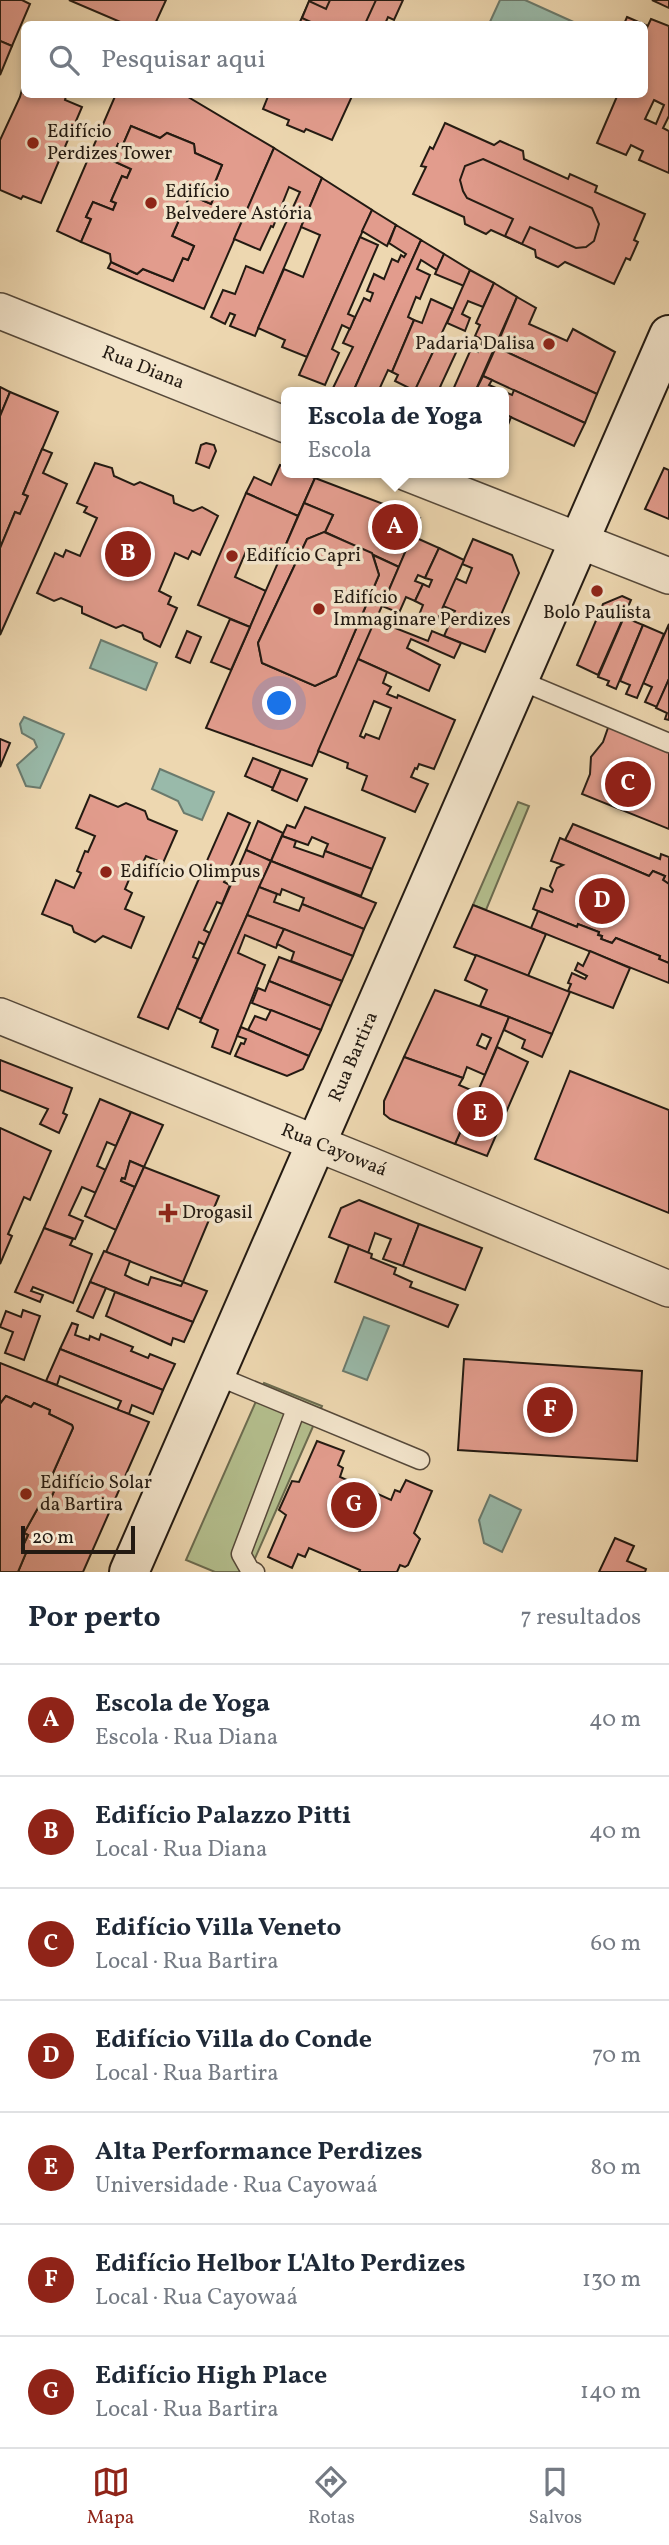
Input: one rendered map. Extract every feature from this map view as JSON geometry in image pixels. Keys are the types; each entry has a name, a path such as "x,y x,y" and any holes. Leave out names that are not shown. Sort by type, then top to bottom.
{"street":[{"name":"Rua Diana","path":"0,311 281,423"},
{"name":"Rua Bartira","path":"130,1572 579,541 667,346"},
{"path":"420,478 669,576"},
{"name":"Rua Cayowaá","path":"0,1016 669,1289"}],"lane":[{"path":"519,680 669,743"},
{"path":"215,1375 420,1460"},
{"path":"255,1572 250,1570 241,1554 296,1409"}],"green space":[{"path":"518,802 529,806 486,910 473,905"},
{"path":"264,1383 322,1406 249,1572 215,1572 186,1560"}],"shaded area":[{"path":"500,0 525,0 571,21 490,21"},
{"path":"101,640 157,663 146,690 90,668"},
{"path":"24,717 64,734 40,788 26,786 17,765 37,747 34,740 22,733 20,724"},
{"path":"160,769 214,792 202,820 184,813 178,801 152,789"},
{"path":"364,1317 389,1326 367,1380 343,1371"},
{"path":"490,1495 521,1510 502,1552 484,1543 479,1520"}],"building":[{"path":"0,0 22,0 30,4 12,46 0,41"},
{"path":"69,0 166,0 156,21 118,21"},
{"path":"310,0 403,0 394,20 388,17 386,21 300,21"},
{"path":"330,0 376,0 366,21 308,21 302,18 309,1 326,9"},
{"path":"652,0 669,0 669,8"},
{"path":"651,19 669,26 669,116 663,128 669,131 669,173 639,160 643,151 631,145 626,155 597,143 616,98 648,98 648,25","holes":["654,100 664,105 656,124 645,119"]},
{"path":"0,41 12,46 0,75"},
{"name":"Edifício Perdizes Tower","path":"21,93 21,98 66,98 82,107 41,203 23,196 21,199 0,190 0,140"},
{"path":"114,98 190,98 274,148 204,309 108,268 111,262 137,274 143,269 173,281 183,258 188,260 194,246 172,236 190,195 211,204 218,188 213,187 222,165 195,153 194,144 167,133 160,138 131,126 122,147 118,144 111,160 131,169 127,178 122,176 111,201 116,203 113,210 93,202 86,217 91,219 81,242 57,231"},
{"path":"267,98 351,98 332,140 306,129 304,132 287,125 289,120 263,109"},
{"path":"445,123 494,145 500,141 523,151 524,159 568,179 570,174 597,186 595,192 645,214 634,240 638,242 630,260 626,258 614,284 565,262 558,267 536,257 535,250 491,230 486,234 465,224 464,217 413,194 426,167 421,166 430,147 433,149"},
{"name":"Edifício Belvedere Astória","path":"131,126 160,138 167,133 194,144 195,153 222,165 213,187 218,188 211,204 190,195 172,236 194,246 188,260 183,258 173,281 143,269 137,274 111,262 110,254 81,242 91,219 86,217 93,202 113,210 116,203 111,201 122,176 127,178 131,169 111,160 118,144 122,147"},
{"path":"274,148 322,178 255,336 230,326 235,315 230,313 225,324 211,317 223,290 235,294 246,266 263,273 300,192 289,187 273,227 271,226 260,250 234,239"},
{"path":"483,159 592,208 599,224 594,241 586,247 576,248 530,227 522,244 505,236 513,219 467,198 463,191 460,180 465,166"},
{"path":"322,178 372,210 307,357 282,347 285,340 258,328 284,269 303,277 320,235 301,227"},
{"path":"372,210 396,225 387,246 362,231"},
{"path":"396,225 421,240 355,387 333,387 353,347 343,343 364,298 370,301 373,293 367,291 374,274 384,279 392,259 398,262 401,255 404,257 406,254 389,243"},
{"path":"360,237 378,245 348,314 355,317 350,329 342,325 332,349 339,353 325,385 299,375"},
{"path":"421,240 444,254 437,270 421,260 417,269 430,275 420,299 416,297 408,317 414,320 392,372 388,370 380,387 355,387"},
{"path":"444,254 470,270 464,286 435,274"},
{"path":"470,270 494,283 483,307 468,301 462,314 470,318 465,331 447,323"},
{"path":"494,283 517,297 477,387 454,387 471,349 478,352 483,340 475,336 480,325 476,323"},
{"name":"Padaria Dalisa","path":"517,297 536,308 529,324 567,341 573,329 615,352 597,394 496,347"},
{"path":"431,299 453,309 417,387 407,387 395,381 398,375 392,372 414,320 422,323"},
{"path":"441,335 460,344 440,387 416,387"},
{"path":"496,347 597,394 585,423 483,376"},
{"path":"483,376 492,380 489,385 494,387 478,387"},
{"path":"0,387 10,392 0,416"},
{"path":"514,390 585,423 574,446 509,416 509,394 512,395"},
{"path":"10,392 58,412 23,494 28,496 20,514 15,512 0,548 0,416"},
{"path":"201,445 214,445 216,451 209,468 196,463"},
{"path":"42,449 52,453 43,473 67,484 0,635 0,548 15,512 20,514 28,496 23,494"},
{"path":"95,463 112,468 114,476 134,485 140,482 173,496 174,503 193,511 202,507 218,516 200,555 192,551 188,559 175,553 159,591 171,597 168,604 177,608 160,647 144,639 142,633 123,625 116,628 82,613 82,607 61,598 54,601 37,593 55,553 63,557 66,550 80,556 97,518 84,512 87,507 77,503"},
{"path":"280,465 281,478 315,478 298,516 246,493 254,477 271,485"},
{"path":"664,468 669,470 669,519 645,509"},
{"path":"315,478 420,518 399,567 325,532 333,515 304,503"},
{"name":"Edifício Capri","path":"246,493 298,516 278,563 247,549 235,577 266,591 250,627 198,605"},
{"path":"304,503 333,515 325,532 307,539 258,643 262,663 315,686 336,676 379,575 373,555 399,567 312,766 206,728"},
{"name":"Edifício Immaginare Perdizes","path":"324,532 372,553 379,575 336,676 315,686 262,663 258,643 307,539"},
{"path":"412,536 439,548 425,578 418,575 415,581 423,584 415,601 406,597 399,613 382,606"},
{"path":"473,539 512,555 519,573 485,652 444,636 455,611 443,606 455,578 466,583 472,568 462,564"},
{"path":"439,548 464,560 434,627 417,620 423,605 415,601 423,584 429,587 432,580 425,578"},
{"path":"622,596 631,600 598,675 577,665 603,604"},
{"path":"624,617 643,625 616,689 607,685 609,681 598,677"},
{"path":"230,619 250,627 231,670 211,662"},
{"path":"375,620 428,641 432,631 461,643 454,658 411,639 407,648 440,665 429,691 358,659"},
{"path":"669,624 669,679 657,707 645,702 652,687 643,683"},
{"path":"643,625 664,634 637,698 626,694 630,685 620,681"},
{"path":"187,631 201,637 190,663 176,657"},
{"path":"358,659 387,672 383,683 391,687 387,694 397,698 398,695 455,720 434,769 419,764 411,777 428,784 415,812 362,790 367,776 347,768 348,763 318,751","holes":["374,701 391,708 379,739 366,734 364,738 360,736"]},
{"path":"669,679 669,720 665,719 667,713 656,708"},
{"path":"609,725 669,749 669,829 582,794 590,774 591,757 603,742"},
{"path":"0,739 10,743 0,767"},
{"path":"253,758 281,769 273,788 245,776"},
{"path":"281,769 307,779 297,801 272,790"},
{"name":"Edifício Olimpus","path":"90,795 118,807 126,803 145,811 148,819 177,831 163,863 146,856 138,873 133,870 125,889 132,893 125,909 144,917 131,948 103,936 95,942 74,932 72,926 42,914 56,880 74,888 81,873 77,871 95,836 76,828"},
{"path":"305,807 385,838 372,869 325,851 328,844 312,837 308,845 282,836 287,825 295,828"},
{"path":"228,813 250,823 224,882 230,885 222,904 217,902 204,930 210,933 205,945 199,942 193,957 198,959 168,1029 138,1017"},
{"path":"258,821 283,833 271,861 246,850"},
{"path":"573,824 660,859 661,854 669,857 669,884 663,880 665,876 653,871 649,876 565,840"},
{"path":"282,836 296,841 294,847 323,857 325,851 372,869 361,896 271,861"},
{"path":"560,838 649,876 653,871 665,876 663,880 669,884 669,963 659,959 660,956 616,938 612,943 601,939 599,932 578,924 577,927 533,909 541,888 552,892 550,886 557,868 563,865 551,861"},
{"path":"246,850 271,861 201,1019 177,1008"},
{"path":"271,861 376,903 364,929 302,904 304,898 282,889 280,895 259,887"},
{"path":"259,887 277,894 274,902 299,911 302,904 364,929 353,956 247,915"},
{"path":"473,905 546,934 528,976 454,947"},
{"path":"538,911 577,927 578,924 599,932 601,939 612,943 616,938 660,956 659,959 669,963 669,983 531,928"},
{"path":"247,915 284,929 276,948 245,935 238,953 265,965 230,1054 212,1047 218,1030 200,1022"},
{"path":"284,929 353,956 342,981 291,961 294,952 277,944"},
{"path":"590,951 630,968 613,1008 568,991 572,973 585,979 587,976 575,970 578,963 583,966"},
{"path":"476,955 570,992 552,1034 480,1006 487,990 465,980"},
{"path":"279,957 342,981 331,1006 269,981"},
{"path":"269,981 331,1006 321,1030 252,1003 258,988 265,991"},
{"path":"435,990 509,1017 485,1075 467,1067 463,1078 404,1057","holes":["482,1034 491,1038 486,1049 477,1045"]},
{"path":"271,1010 321,1030 309,1056 248,1030 255,1016 266,1020"},
{"path":"509,1017 552,1034 542,1057 522,1048 525,1040 504,1030"},
{"path":"241,1027 309,1056 303,1069 287,1076 235,1056 246,1039 237,1036"},
{"path":"497,1047 528,1062 487,1156 455,1144"},
{"path":"404,1057 463,1078 459,1085 478,1093 455,1144 390,1119 384,1114 384,1101"},
{"path":"0,1060 72,1088 63,1113 67,1115 59,1133 40,1124 48,1109 0,1090"},
{"path":"570,1071 669,1110 669,1213 535,1159"},
{"path":"100,1099 131,1112 116,1146 107,1142 97,1166 106,1170 96,1193 82,1187 69,1215 83,1221 75,1239 44,1228"},
{"path":"131,1112 163,1125 144,1167 130,1161 125,1179 122,1178 121,1181 135,1187 116,1230 85,1216"},
{"path":"0,1128 51,1151 30,1200 24,1197 8,1234 12,1236 0,1264"},
{"path":"130,1161 144,1167 135,1187 121,1181 122,1178 125,1179"},
{"name":"Drogasil","path":"144,1167 219,1196 183,1282 106,1252"},
{"path":"359,1200 419,1224 403,1266 383,1259 391,1239 375,1233 368,1253 329,1237 341,1208"},
{"path":"419,1224 482,1248 465,1290 403,1266"},
{"path":"44,1228 73,1239 70,1245 92,1254 73,1303 33,1287 31,1291 43,1295 40,1302 15,1292"},
{"path":"349,1245 396,1268 394,1274 412,1282 410,1287 458,1305 448,1327 335,1282"},
{"path":"104,1251 130,1261 125,1275 148,1285 151,1277 181,1286 183,1282 207,1291 193,1322 90,1282"},
{"path":"90,1282 106,1288 93,1318 77,1311"},
{"path":"115,1292 193,1322 184,1342 173,1338 171,1345 106,1316"},
{"path":"23,1310 40,1316 24,1360 5,1353 13,1332 0,1327 6,1311 21,1317"},
{"path":"72,1323 78,1325 75,1335 99,1340 101,1334 133,1347 131,1351 148,1358 150,1354 175,1364 163,1390 60,1349"},
{"path":"60,1349 163,1390 153,1414 132,1405 129,1414 117,1410 121,1401 60,1376 57,1385 46,1381"},
{"path":"464,1359 642,1371 637,1461 458,1450"},
{"path":"0,1363 149,1422 83,1572 18,1572 26,1553 22,1548 28,1535 24,1533 39,1506 48,1505 58,1482 53,1473 73,1428 49,1414 50,1410 34,1403 31,1407 6,1396 0,1404"},
{"name":"Edifício Solar da Bartira","path":"6,1396 31,1407 34,1403 50,1410 49,1414 73,1428 53,1473 58,1482 48,1505 39,1506 24,1533 28,1535 22,1548 26,1553 18,1572 0,1572 0,1404"},
{"path":"317,1441 344,1451 338,1465 343,1468 340,1477 391,1500 395,1490 400,1492 406,1480 432,1491 414,1533 420,1539 408,1565 400,1565 397,1572 359,1572 360,1570 309,1548 305,1557 298,1554 292,1568 268,1557 286,1515 279,1510 292,1481 299,1482"},
{"path":"615,1538 634,1546 627,1561 646,1569 645,1572 599,1572"}],"place":[{"name":"Edifício Perdizes Tower","path":"33,143"},
{"name":"Edifício Belvedere Astória","path":"151,203"},
{"name":"Padaria Dalisa","path":"549,344"},
{"name":"Escola de Yoga","path":"395,527"},
{"name":"Edifício Palazzo Pitti","path":"128,554"},
{"name":"Edifício Capri","path":"232,556"},
{"name":"Bolo Paulista","path":"597,591"},
{"name":"Edifício Immaginare Perdizes","path":"319,609"},
{"name":"Edifício Villa Veneto","path":"628,784"},
{"name":"Edifício Olimpus","path":"106,872"},
{"name":"Edifício Villa do Conde","path":"602,901"},
{"name":"Alta Performance Perdizes","path":"480,1114"},
{"name":"Drogasil","path":"168,1213"},
{"name":"Edifício Helbor L'Alto Perdizes","path":"550,1410"},
{"name":"Edifício Solar da Bartira","path":"26,1494"},
{"name":"Edifício High Place","path":"354,1505"}]}
